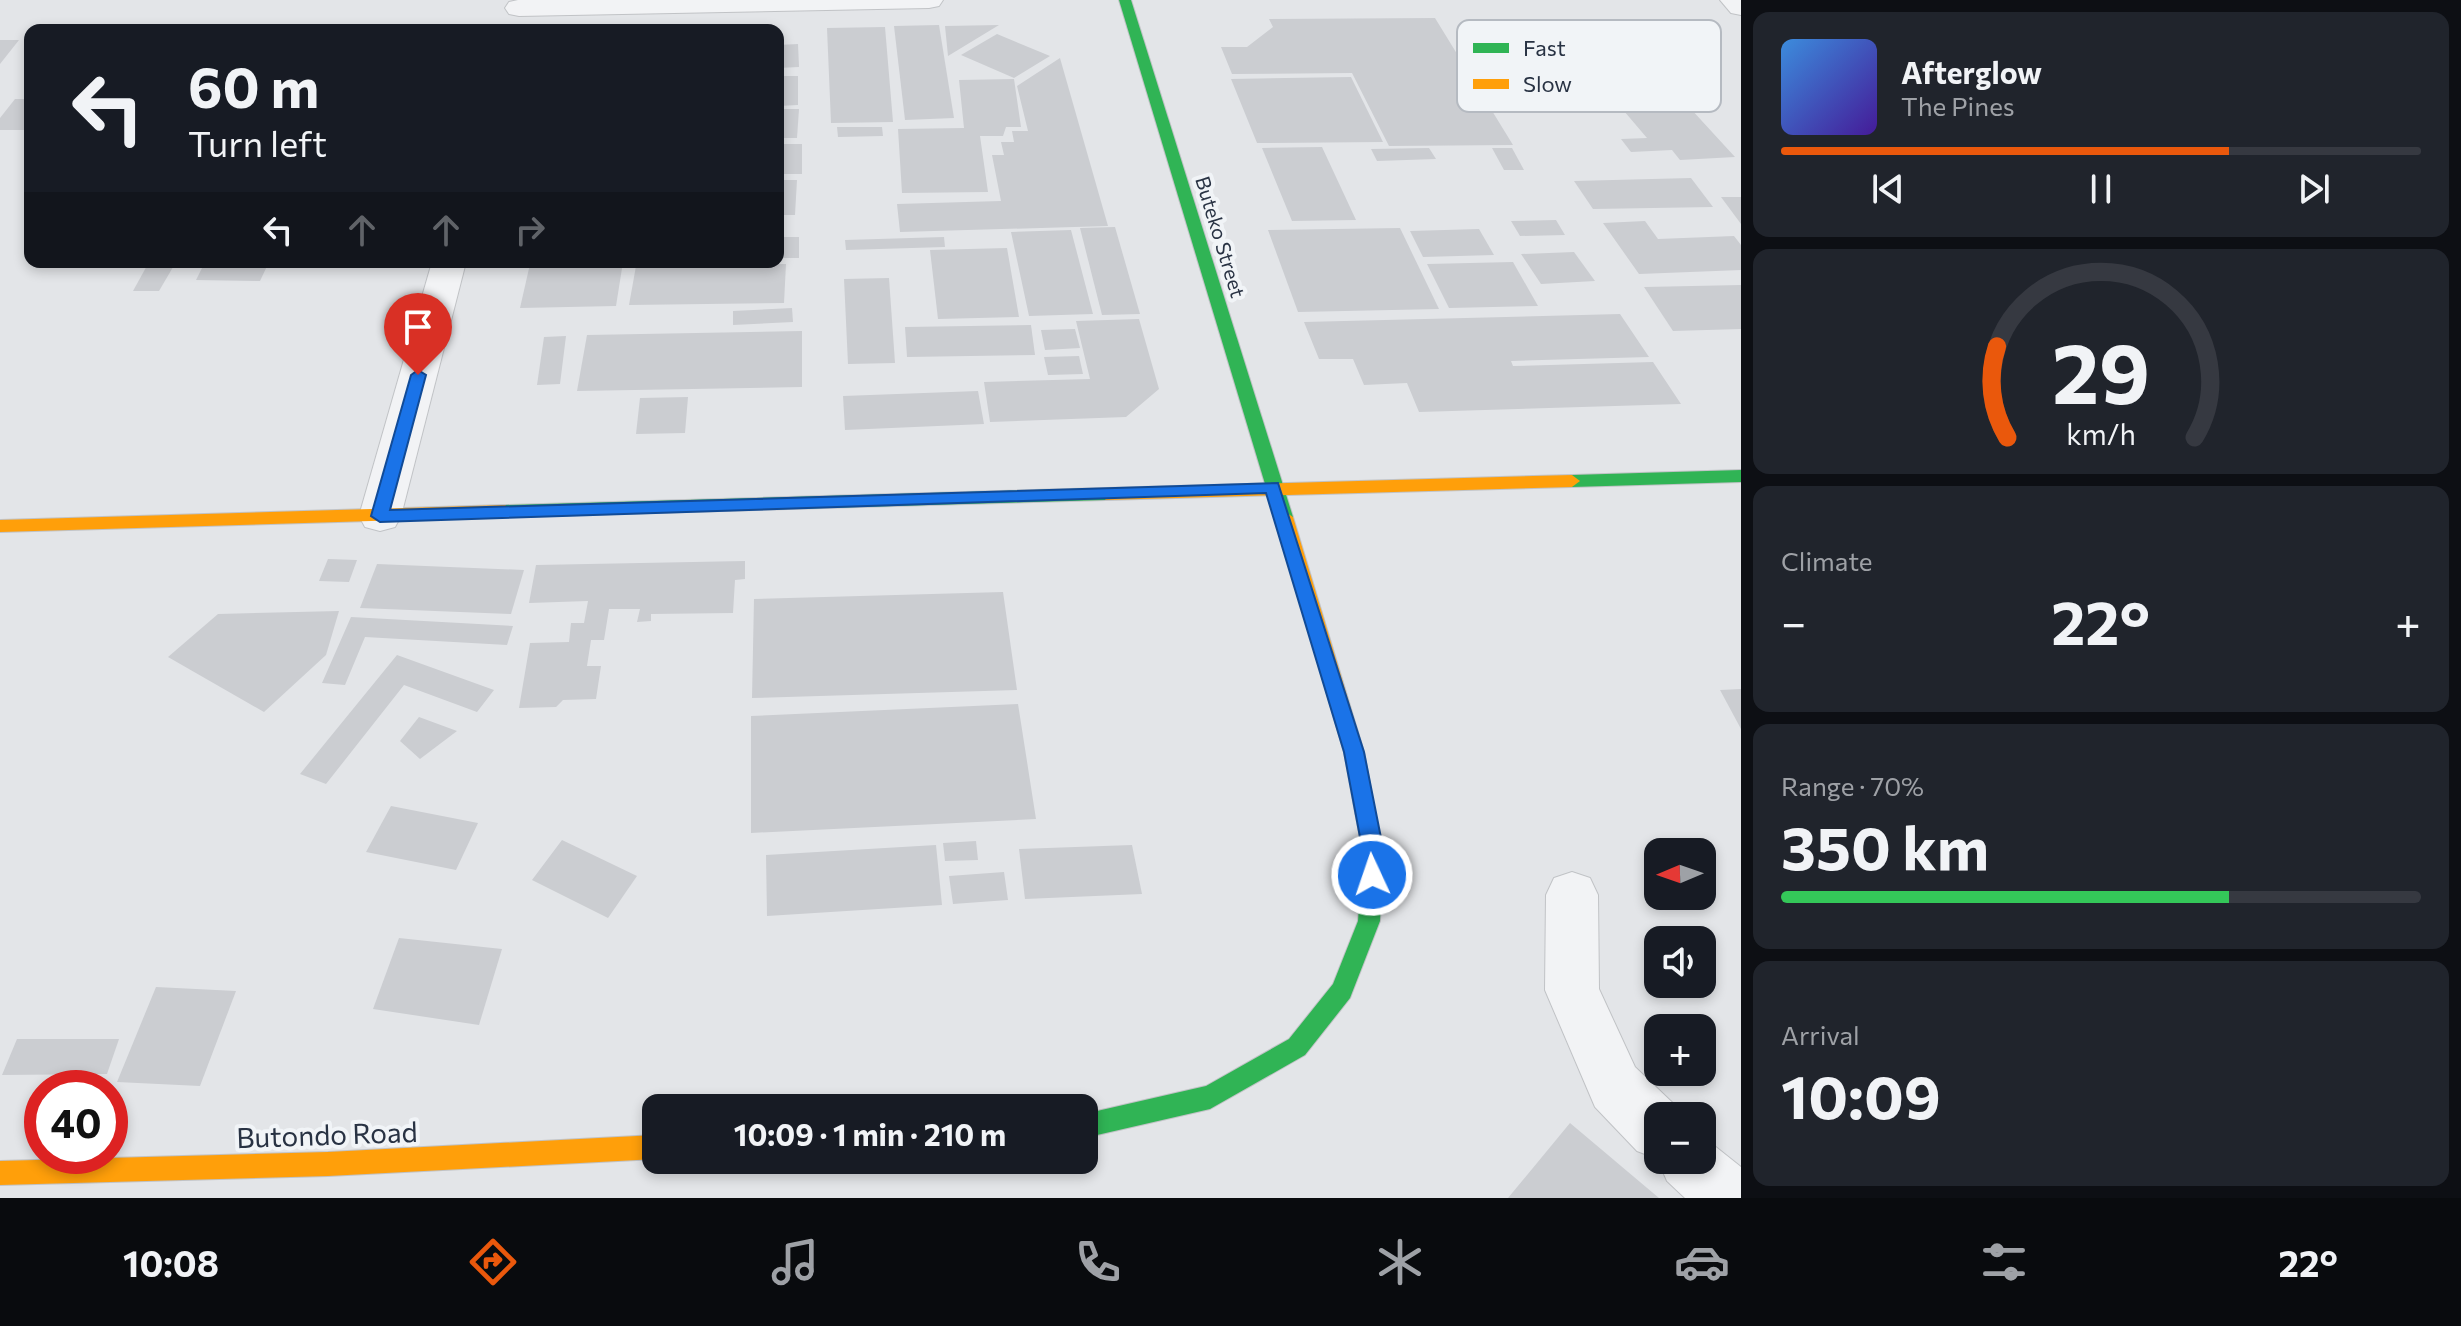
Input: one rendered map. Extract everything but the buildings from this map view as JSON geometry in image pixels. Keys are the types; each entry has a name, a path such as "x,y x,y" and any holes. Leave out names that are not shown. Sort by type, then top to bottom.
{"street":[{"path":"518,13 929,0"},
{"name":"Buteko Street","path":"1125,0 1272,487"},
{"path":"1734,0 1741,7"},
{"path":"380,516 447,268"},
{"path":"0,526 1272,487 1741,476"},
{"path":"1098,1123 1210,1097 1297,1047 1342,991 1369,921 1373,853 1354,752 1272,487"},
{"path":"1572,895 1572,990 1615,1087 1644,1116"},
{"name":"Butondo Road","path":"0,1173 328,1164 642,1148"},
{"path":"1703,1174 1730,1198"}],"traffic: fast":[{"path":"1125,0 1284,517"},
{"path":"1572,481 1741,476"},
{"path":"505,511 1106,494"},
{"path":"1098,1123 1210,1097 1297,1047 1342,991 1369,921 1373,853 1365,812"}],"traffic: slow":[{"path":"1106,494 1572,481"},
{"path":"0,526 505,511"},
{"path":"1284,517 1354,752 1365,812"},
{"path":"0,1173 328,1164 642,1148"}],"route":[{"path":"418,375 380,516 1272,487 1354,752 1373,853 1372,875"}]}
